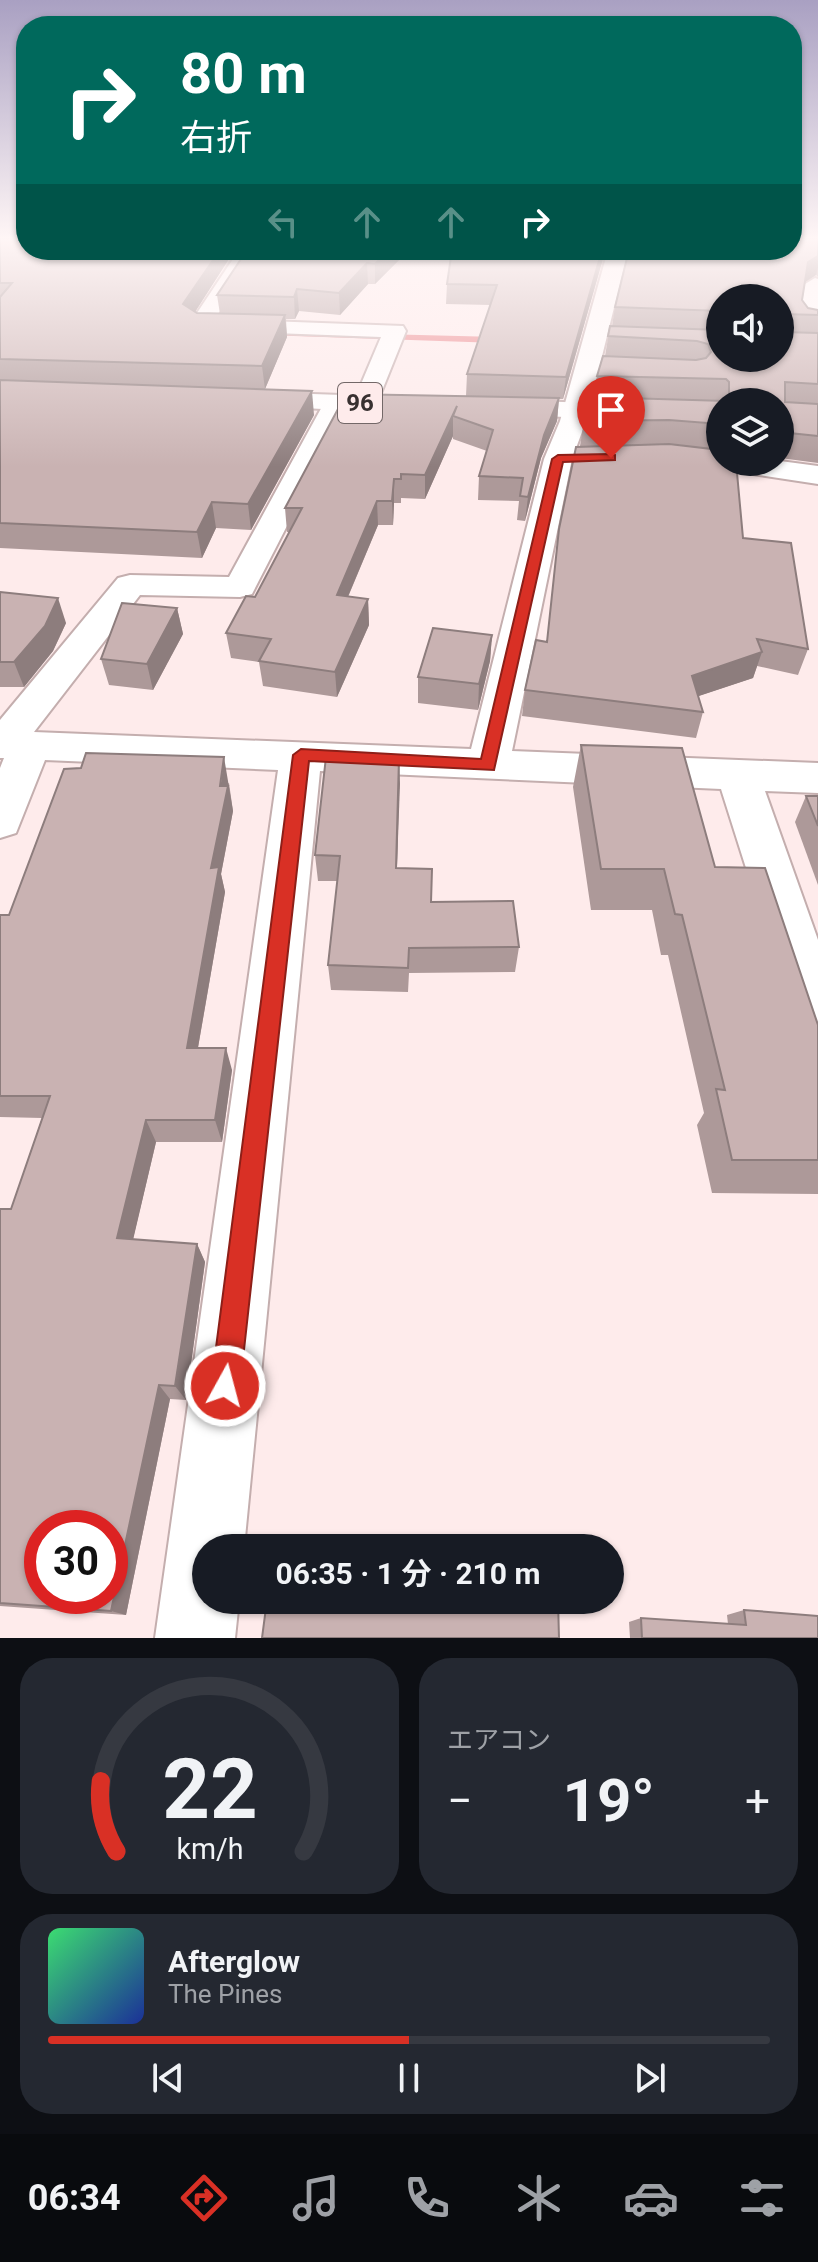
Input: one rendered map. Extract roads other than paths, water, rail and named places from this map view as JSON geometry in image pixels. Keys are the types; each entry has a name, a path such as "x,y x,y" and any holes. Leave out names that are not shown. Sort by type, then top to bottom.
{"street":[{"path":"0,822 11,745 130,585 240,587 395,331 200,325 207,314"},
{"path":"488,766 573,458 575,411 587,369 603,339 607,314"},
{"path":"587,369 617,370"},
{"name":"96","path":"230,399 426,405"},
{"path":"471,407 706,415"},
{"path":"794,472 818,475"},
{"path":"11,745 818,778"},
{"path":"195,1638 301,755"},
{"path":"738,775 818,1013"}],"waterway":[{"path":"265,333 498,340"}]}
